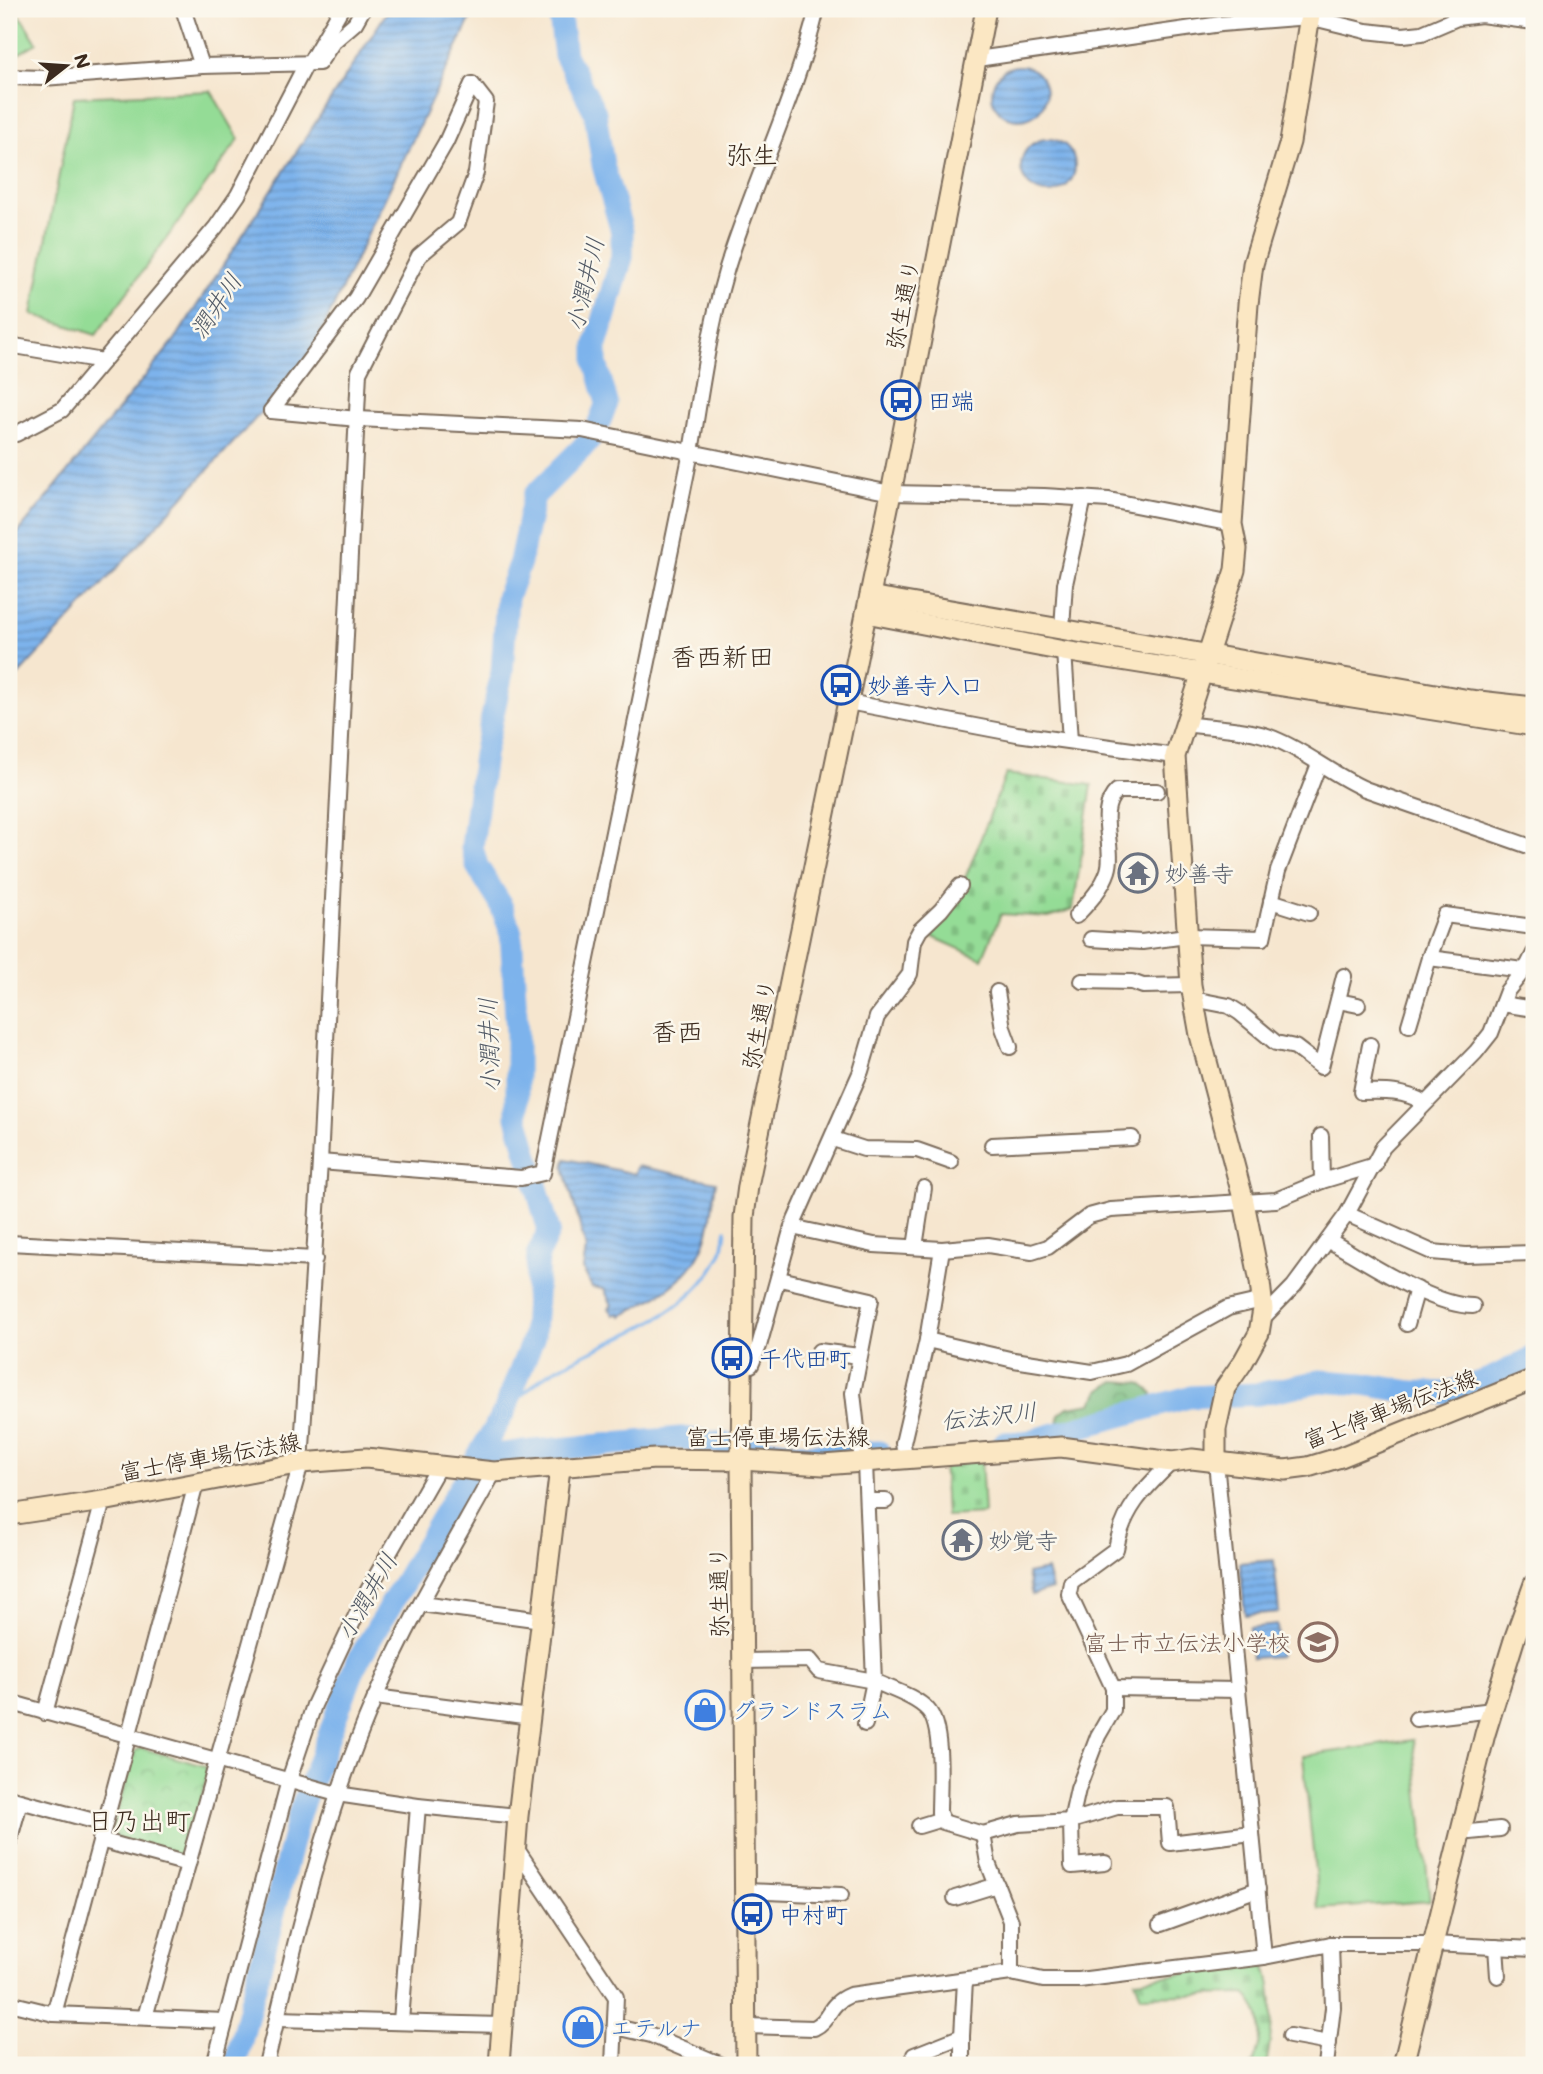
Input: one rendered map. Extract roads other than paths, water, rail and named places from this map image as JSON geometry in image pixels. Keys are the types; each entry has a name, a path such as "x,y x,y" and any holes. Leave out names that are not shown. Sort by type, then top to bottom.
{"street":[{"path":"183,9 202,66"},
{"path":"9,433 16,434 62,410 216,228 239,195 308,64 341,9"},
{"path":"9,77 43,78 202,66 318,63 333,42 355,23 363,9"},
{"path":"320,1162 522,1178 543,1173 691,452 707,351 732,252 808,48 817,9"},
{"name":"弥生通り","path":"747,2065 741,1460 744,1217 748,1186 891,493 986,9"},
{"path":"977,59 1310,13 1366,31 1403,35 1422,33 1457,18 1481,15 1534,22"},
{"path":"1264,1958 1216,1462 1216,1429 1223,1396 1259,1333 1263,1309 1244,1202 1200,1035 1192,992 1168,791 1184,724 1235,570 1237,549 1232,524 1253,264 1290,142 1310,13"},
{"path":"145,2017 301,1463 315,1259 358,419 359,372 419,256 458,223 475,173 486,102 472,84 446,142 356,298 271,411 358,419 582,430 891,493 1084,498 1121,502 1232,524"},
{"path":"9,345 103,361"},
{"path":"1062,628 1065,584 1084,498"},
{"path":"868,604 1062,628 1203,664 1534,726"},
{"path":"868,604 1064,651 1203,664 1534,707"},
{"path":"1064,651 1070,741"},
{"path":"848,702 1017,734 1175,756"},
{"path":"1184,724 1265,735 1300,750 1339,777 1365,789 1534,848"},
{"path":"1091,939 1142,942 1186,936 1263,938 1278,871 1320,764"},
{"path":"1076,916 1096,894 1108,871 1107,812 1110,798 1117,791 1168,791"},
{"path":"744,1368 751,1364 760,1346 792,1227 866,1059 877,1017 910,974 914,941 920,930 960,886"},
{"path":"1271,901 1309,912"},
{"path":"1409,1025 1445,915 1534,927"},
{"path":"927,1340 1014,1360 1092,1372 1126,1364 1228,1308 1263,1309 1294,1286 1347,1214 1383,1147 1476,1052 1491,1032 1507,991 1534,953"},
{"path":"1429,958 1523,970"},
{"path":"1082,981 1132,982 1143,986 1192,992 1229,1006 1276,1043 1295,1047 1321,1068 1344,976"},
{"path":"997,992 1003,1028 1010,1047"},
{"path":"1338,1001 1358,1005"},
{"path":"1502,1004 1534,1009"},
{"path":"1370,1045 1361,1092 1391,1091 1425,1102"},
{"path":"1321,1136 1322,1181"},
{"path":"992,1145 1132,1138"},
{"path":"833,1139 864,1149 917,1150 951,1162"},
{"path":"792,1227 874,1245 942,1249 988,1245 1032,1252 1048,1247 1089,1216 1111,1210 1276,1200 1322,1181 1375,1165"},
{"path":"915,1247 924,1188"},
{"path":"1347,1214 1432,1252 1466,1255 1534,1254"},
{"path":"1328,1240 1436,1300 1473,1306"},
{"path":"9,1243 315,1259"},
{"path":"904,1452 942,1249"},
{"path":"780,1279 871,1300 853,1393 867,1501 874,1681 864,1724"},
{"path":"1407,1324 1417,1289"},
{"path":"819,1351 859,1356"},
{"name":"富士停車場伝法線","path":"9,1515 103,1501 301,1463 366,1458 490,1472 655,1459 823,1465 862,1456 904,1452 1060,1447 1172,1462 1192,1459 1285,1470 1308,1467 1341,1457 1534,1379"},
{"path":"1105,1863 1072,1866 1071,1821 1078,1789 1098,1735 1113,1710 1114,1688 1069,1594 1071,1583 1115,1549 1120,1524 1147,1486 1172,1462"},
{"path":"214,2065 314,1704 367,1592 439,1466"},
{"path":"499,2065 518,1816 560,1468"},
{"path":"266,2065 334,1793 375,1697 490,1472"},
{"path":"54,2014 196,1484"},
{"path":"867,1501 886,1500"},
{"path":"46,1713 103,1501"},
{"path":"1403,2065 1493,1710 1534,1584"},
{"path":"421,1604 542,1620"},
{"path":"743,1661 810,1660 819,1671 874,1681 928,1710 933,1719 937,1739 939,1813 943,1822 984,1834 1018,1824 1071,1821 1117,1807 1167,1807 1171,1843 1252,1833"},
{"path":"1114,1688 1238,1690"},
{"path":"375,1697 531,1717"},
{"path":"9,1702 334,1793 418,1806 518,1816"},
{"path":"1416,1719 1493,1710"},
{"path":"9,1842 14,1800 105,1824"},
{"path":"401,2021 418,1806"},
{"path":"919,1826 942,1819"},
{"path":"1460,1833 1500,1829"},
{"path":"984,1834 988,1863 1011,1921 1011,1973"},
{"path":"100,1840 188,1864"},
{"path":"516,1848 616,1997 613,2065"},
{"path":"955,1898 997,1885"},
{"path":"1161,1924 1258,1889"},
{"path":"745,1891 841,1895"},
{"path":"1326,2065 1333,2008 1331,1944"},
{"path":"746,2026 814,2028 822,2024 836,2000 850,1995 1011,1973 1043,1980 1079,1980 1264,1958 1331,1944 1432,1944 1534,1949"},
{"path":"1496,1947 1498,1976"},
{"path":"962,2065 965,1979"},
{"path":"9,2003 54,2014 225,2021"},
{"path":"277,2018 502,2025"},
{"path":"616,2027 650,2035 722,2065"},
{"path":"914,2065 914,2055 962,2036"},
{"path":"1290,2036 1329,2043"}],"water":[{"name":"潤井川","path":"389,9 475,9 306,364 9,685 9,544 174,341"},
{"path":"1019,66 1038,74 1046,93 1038,112 1019,120 1000,112 992,93 1000,74"},
{"path":"1048,139 1067,147 1075,166 1067,185 1048,193 1029,185 1021,166 1029,147"},
{"path":"566,1159 635,1174 637,1166 716,1182 707,1236 693,1264 661,1294 621,1316 619,1313 614,1315 609,1308 612,1305 604,1289 592,1287 583,1269 586,1248 564,1167"},
{"path":"1274,1560 1279,1612 1245,1615 1240,1563"},
{"path":"1047,1570 1052,1589 1032,1595 1027,1574"},
{"path":"1277,1625 1279,1656 1252,1658 1249,1628"}],"waterway":[{"name":"小潤井川","path":"235,2065 299,1814 356,1664 504,1412 534,1336 538,1254 549,1231 517,1117 517,1032 511,932 500,903 477,866 472,847 484,755 502,672 507,598 520,562 534,496 587,443 596,430 607,403 596,363 596,345 622,257 622,232 603,165 595,112 565,55 559,9"},
{"path":"504,1412 549,1373 644,1326 688,1297 706,1278 720,1256 726,1230"},
{"name":"伝法沢川","path":"1004,1443 1026,1442 1189,1397 1258,1394 1320,1381 1363,1384 1412,1392 1445,1393 1490,1379 1534,1357"},
{"name":"伝法沢川","path":"478,1456 681,1438 807,1455 879,1452"}],"place":[{"name":"田端","path":"901,400"},
{"name":"妙善寺入口","path":"841,685"},
{"name":"妙善寺","path":"1138,873"},
{"name":"千代田町","path":"732,1358"},
{"name":"妙覚寺","path":"962,1540"},
{"name":"富士市立伝法小学校","path":"1318,1642"},
{"name":"グランドスラム","path":"705,1710"},
{"name":"中村町","path":"752,1914"},
{"name":"エテルナ","path":"583,2027"}],"district":[{"name":"弥生","path":"752,154"},
{"name":"香西新田","path":"722,656"},
{"name":"香西","path":"677,1031"},
{"name":"日乃出町","path":"139,1820"}]}
